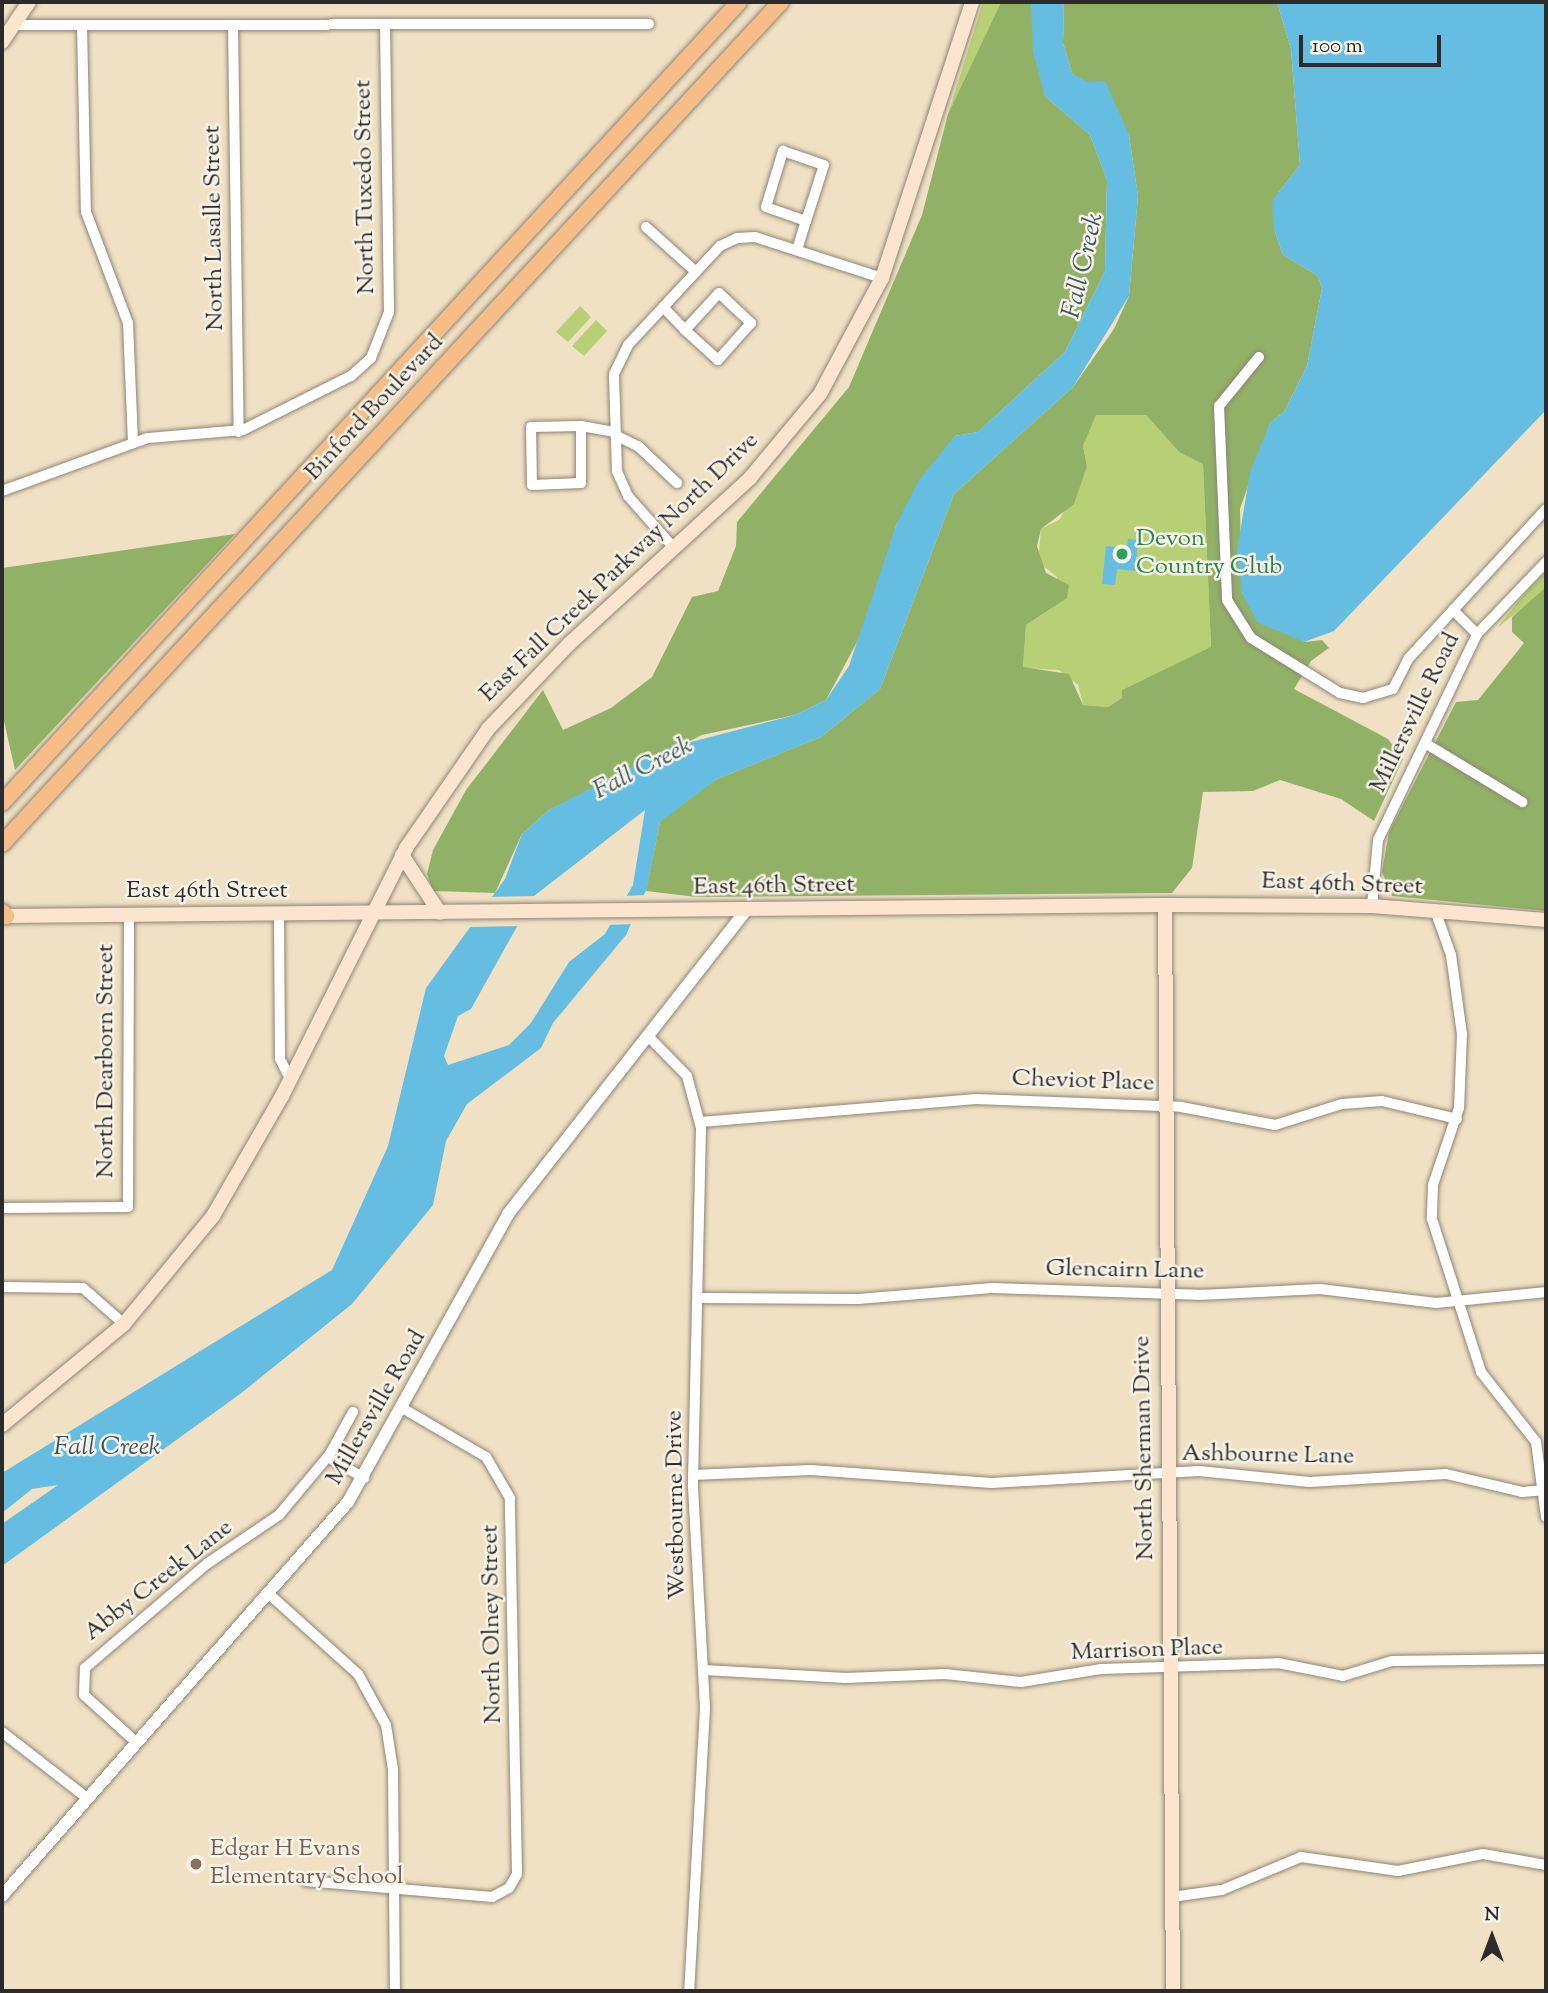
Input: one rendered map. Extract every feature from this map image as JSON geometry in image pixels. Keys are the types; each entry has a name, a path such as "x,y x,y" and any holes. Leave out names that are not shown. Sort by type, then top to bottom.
{"main road":[{"path":"2,42 29,2"},
{"name":"Binford Boulevard","path":"2,803 739,2"},
{"name":"Binford Boulevard","path":"2,844 781,2"},
{"name":"East Fall Creek Parkway North Drive","path":"2,1425 124,1324 213,1216 290,1079 402,855 488,729 673,547 750,478 796,426 847,350 882,278 972,2"},
{"path":"402,855 440,913"},
{"name":"East 46th Street","path":"3,915 371,914 1165,905 1372,906 1546,920"},
{"name":"North Sherman Drive","path":"1165,905 1164,1106 1172,1991"}],"street":[{"name":"North Lasalle Street","path":"233,24 239,432"},
{"name":"North Tuxedo Street","path":"239,432 351,376 379,347 389,312 385,24"},
{"path":"13,25 649,24"},
{"path":"82,25 86,212 128,323 133,443"},
{"path":"797,250 824,165 783,151 766,207 806,221"},
{"path":"646,227 696,272"},
{"path":"673,547 625,492 615,434 617,362 696,272 737,238 797,250 882,278"},
{"path":"663,307 685,330 718,360 751,323 719,293 685,330"},
{"path":"1259,357 1219,406 1227,600 1251,638 1349,697 1393,689 1409,658 1546,509"},
{"path":"581,426 581,483 532,485 531,428 581,426 615,434 638,446 677,483"},
{"path":"2,491 133,443 239,432"},
{"name":"Millersville Road","path":"1372,906 1378,840 1477,634 1546,562"},
{"path":"1453,610 1477,634"},
{"path":"1425,743 1522,802"},
{"name":"Millersville Road","path":"2,1896 269,1594 364,1478 508,1214 747,909"},
{"path":"1434,910 1450,951 1462,1017 1457,1119 1430,1204 1462,1301 1480,1372 1533,1433 1544,1490 1546,1517"},
{"path":"279,914 280,1059 290,1079"},
{"name":"North Dearborn Street","path":"2,1208 128,1207 129,915"},
{"name":"Westbourne Drive","path":"648,1036 687,1076 701,1122 701,1298 693,1475 705,1670 689,1991"},
{"name":"Cheviot Place","path":"701,1122 976,1099 1164,1106 1275,1125 1342,1104 1382,1101 1457,1119"},
{"path":"2,1287 83,1288 124,1324"},
{"name":"Glencairn Lane","path":"701,1298 858,1299 992,1288 1166,1295 1331,1289 1418,1302 1462,1301 1546,1292"},
{"name":"North Olney Street","path":"394,1889 487,1897 508,1889 518,1869 510,1498 486,1457 404,1409"},
{"name":"Abby Creek Lane","path":"136,1742 84,1695 85,1668 208,1563 272,1521 328,1457 353,1412"},
{"path":"328,1457 364,1478"},
{"name":"Ashbourne Lane","path":"693,1475 811,1470 983,1483 1217,1471 1332,1482 1446,1474 1522,1492 1544,1490"},
{"path":"269,1594 352,1668 379,1708 392,1756 394,1991"},
{"name":"Marrison Place","path":"705,1670 1021,1682 1101,1669 1170,1670 1278,1663 1343,1676 1392,1661 1546,1659"},
{"path":"2,1732 87,1798"},
{"path":"1172,1897 1213,1892 1301,1857 1398,1871 1483,1854 1546,1865"},
{"path":"306,1881 394,1889"}],"green space":[{"path":"983,2 1001,2 948,114"},
{"path":"1001,2 1031,2 1045,96 1090,135 1107,180 1105,271 1065,352 978,432 955,436 897,523 863,631 826,700 795,715 702,735 549,810 522,834 495,893 433,891 427,874 433,850 466,790 543,690 563,730 611,708 652,677 692,597 718,591 736,546 737,522 849,387 922,215 948,114"},
{"path":"1064,2 1277,2 1291,49 1300,165 1279,192 1274,229 1283,255 1318,276 1322,288 1307,366 1284,412 1270,423 1240,509 1242,593 1304,642 1322,640 1329,648 1311,661 1294,689 1388,739 1403,759 1374,821 1341,799 1280,780 1253,791 1203,792 1192,868 1172,893 696,897 646,891 660,822 680,803 717,779 821,737 880,689 954,494 1073,387 1114,329 1129,296 1138,196 1129,135 1072,73 1063,43","holes":["1096,415 1146,415 1179,452 1203,464 1211,647 1122,690 1122,698 1108,707 1083,705 1069,674 1023,667 1026,625 1067,598 1069,585 1046,573 1037,546 1041,529 1074,504 1087,466 1083,446"]},
{"path":"580,306 591,317 568,342 556,332"},
{"path":"596,320 607,331 584,356 572,346"},
{"name":"Devon Country Club","path":"1095,415 1146,415 1179,452 1203,463 1211,648 1122,690 1122,698 1108,707 1083,705 1078,685 1059,670 1023,668 1026,625 1052,608 1057,577 1038,562 1041,529 1060,519 1087,466 1083,446"},
{"path":"235,534 15,770 2,712 2,568"},
{"path":"1546,571 1544,591 1497,628 1522,597"},
{"path":"1546,587 1546,911 1392,896 1382,872 1389,832 1456,702 1478,700 1524,643 1512,632 1512,617"}],"water":[{"name":"Fall Creek","path":"1031,2 1064,2 1063,43 1072,73 1087,82 1105,81 1129,135 1138,196 1129,296 1073,387 954,494 880,689 821,737 717,779 660,822 647,888 626,935 553,1023 541,1048 467,1104 446,1141 433,1205 352,1304 240,1394 2,1566 2,1524 58,1485 32,1489 2,1513 2,1473 332,1270 388,1146 426,988 505,879 522,834 549,810 668,748 795,715 826,700 849,666 897,523 919,480 955,436 978,432 1065,352 1105,271 1107,180 1090,135 1045,96 1033,52","holes":["645,810 633,885 605,934 569,962 531,1023 509,1045 448,1065 444,1056 458,1016 471,1009 534,896"]},
{"path":"1277,2 1546,2 1546,410 1334,631 1304,642 1257,622 1242,593 1237,551 1250,472 1270,423 1284,412 1307,366 1322,288 1318,276 1283,255 1274,229 1272,201 1300,165 1291,49"},
{"path":"1128,539 1138,540 1135,571 1117,569 1115,585 1102,584 1106,546 1127,548"}],"pier":[{"path":"648,895 635,924 606,925 623,896"},
{"path":"538,896 523,926 466,927 488,897"}],"place":[{"name":"Devon Country Club","path":"1122,554"},
{"name":"Edgar H Evans Elementary School","path":"196,1864"}]}
